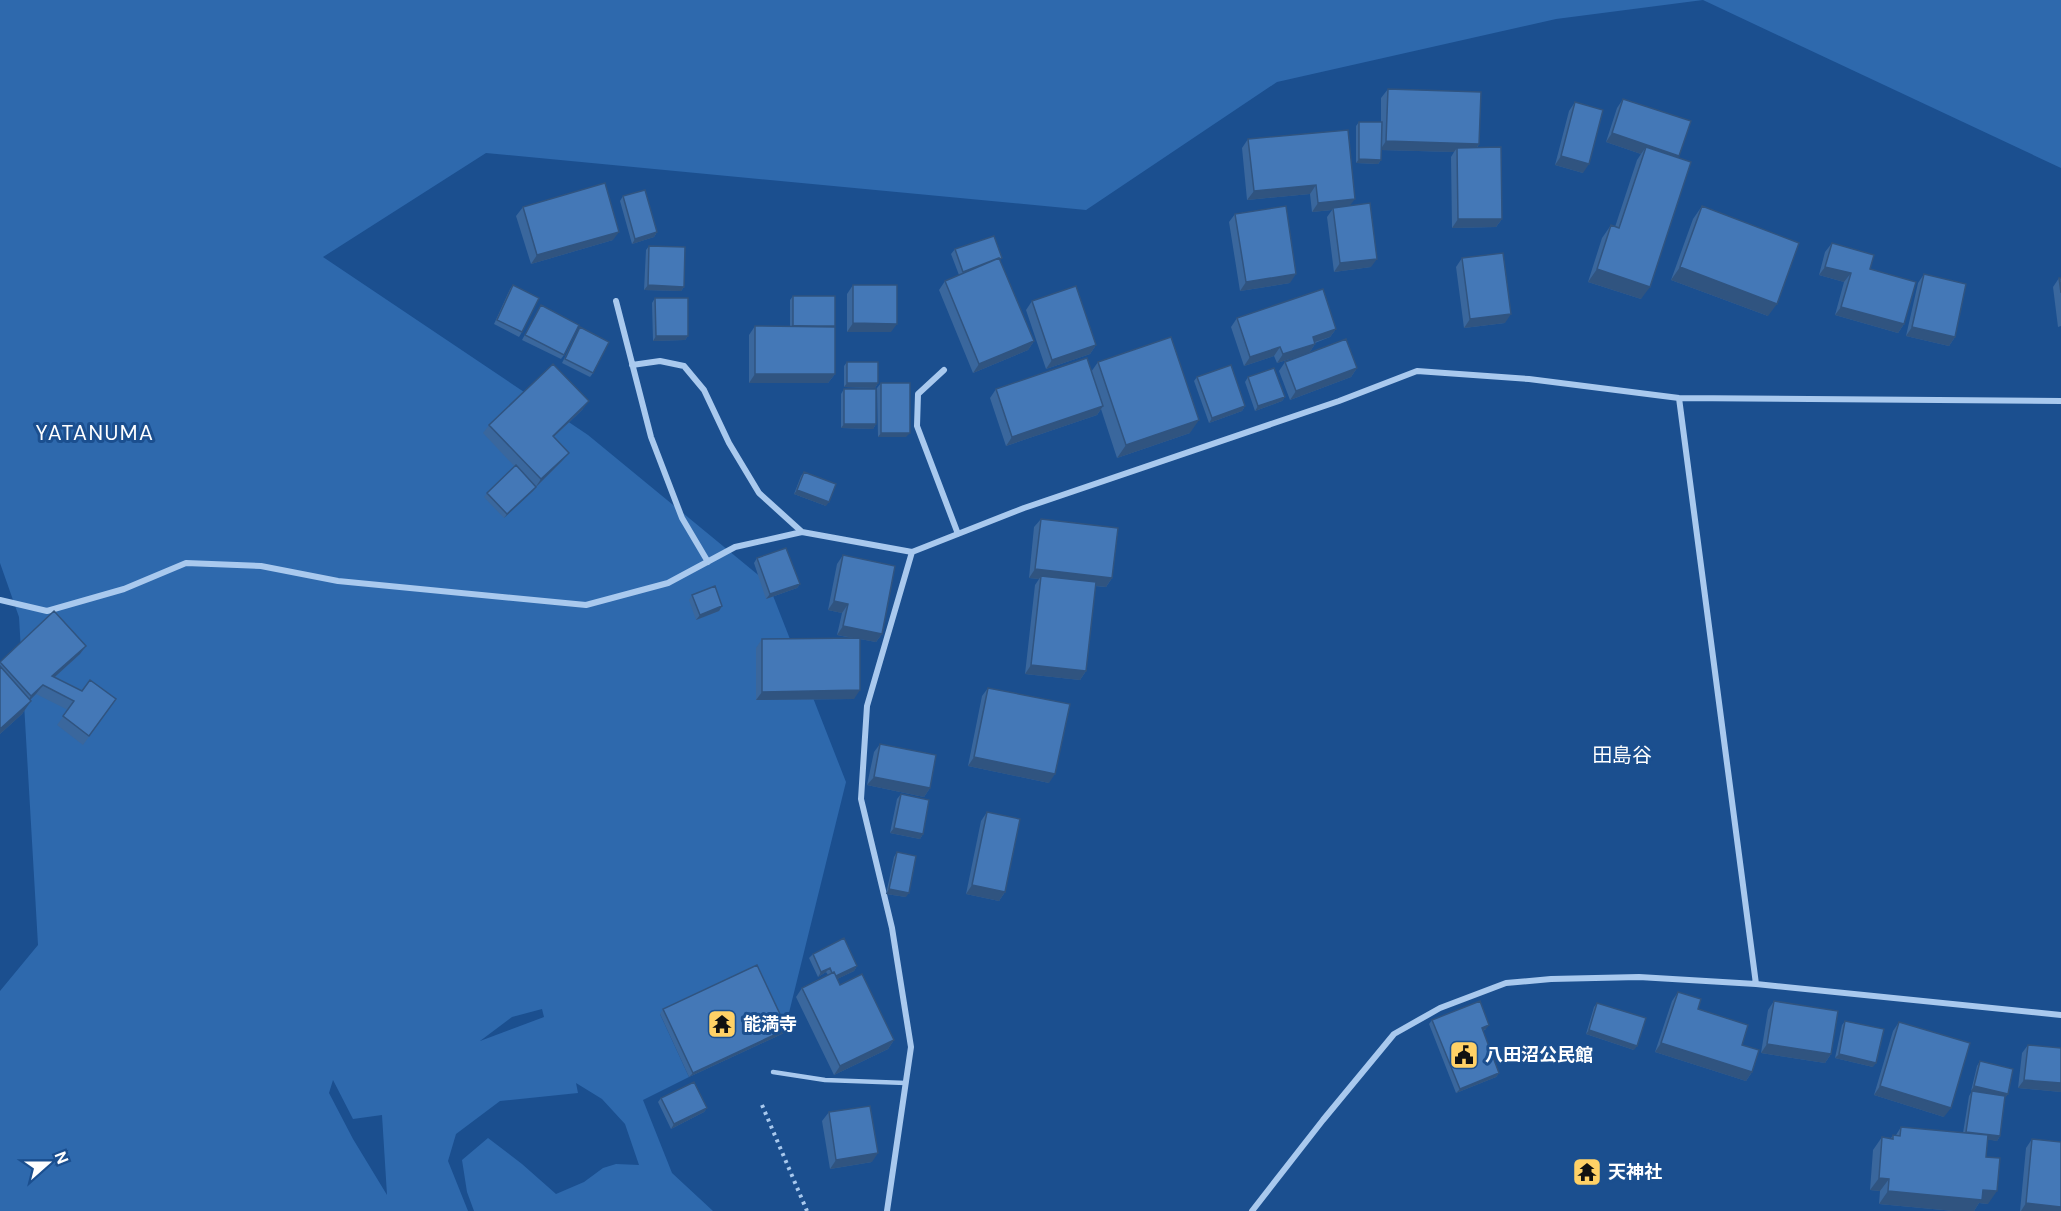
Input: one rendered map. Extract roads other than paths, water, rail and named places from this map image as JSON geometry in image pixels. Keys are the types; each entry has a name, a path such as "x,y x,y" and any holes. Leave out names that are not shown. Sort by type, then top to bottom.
{"street":[{"path":"616,301 651,437 682,518 708,562"},
{"path":"632,365 660,361 684,366 704,390 729,443 759,493 802,532"},
{"path":"944,370 918,394 917,426 958,534"},
{"path":"0,600 47,611 124,590 186,564 261,566 338,581 586,605 668,583 735,547 802,532 912,552 1024,508 1339,401 1417,371 1529,379 1679,398 2061,401"},
{"path":"1679,398 1756,984"},
{"path":"887,1211 911,1047 892,928 861,799 867,706 912,552"},
{"path":"1252,1211 1394,1034 1440,1008 1506,983 1551,979 1639,977 1756,984 2061,1016"}],"lane":[{"path":"773,1072 825,1080 906,1083"}],"place":[{"name":"能満寺","path":"722,1024"},
{"name":"八田沼公民館","path":"1464,1055"},
{"name":"天神社","path":"1587,1172"}],"district":[{"name":"YATANUMA","path":"95,433"},
{"name":"田島谷","path":"1622,755"}]}
